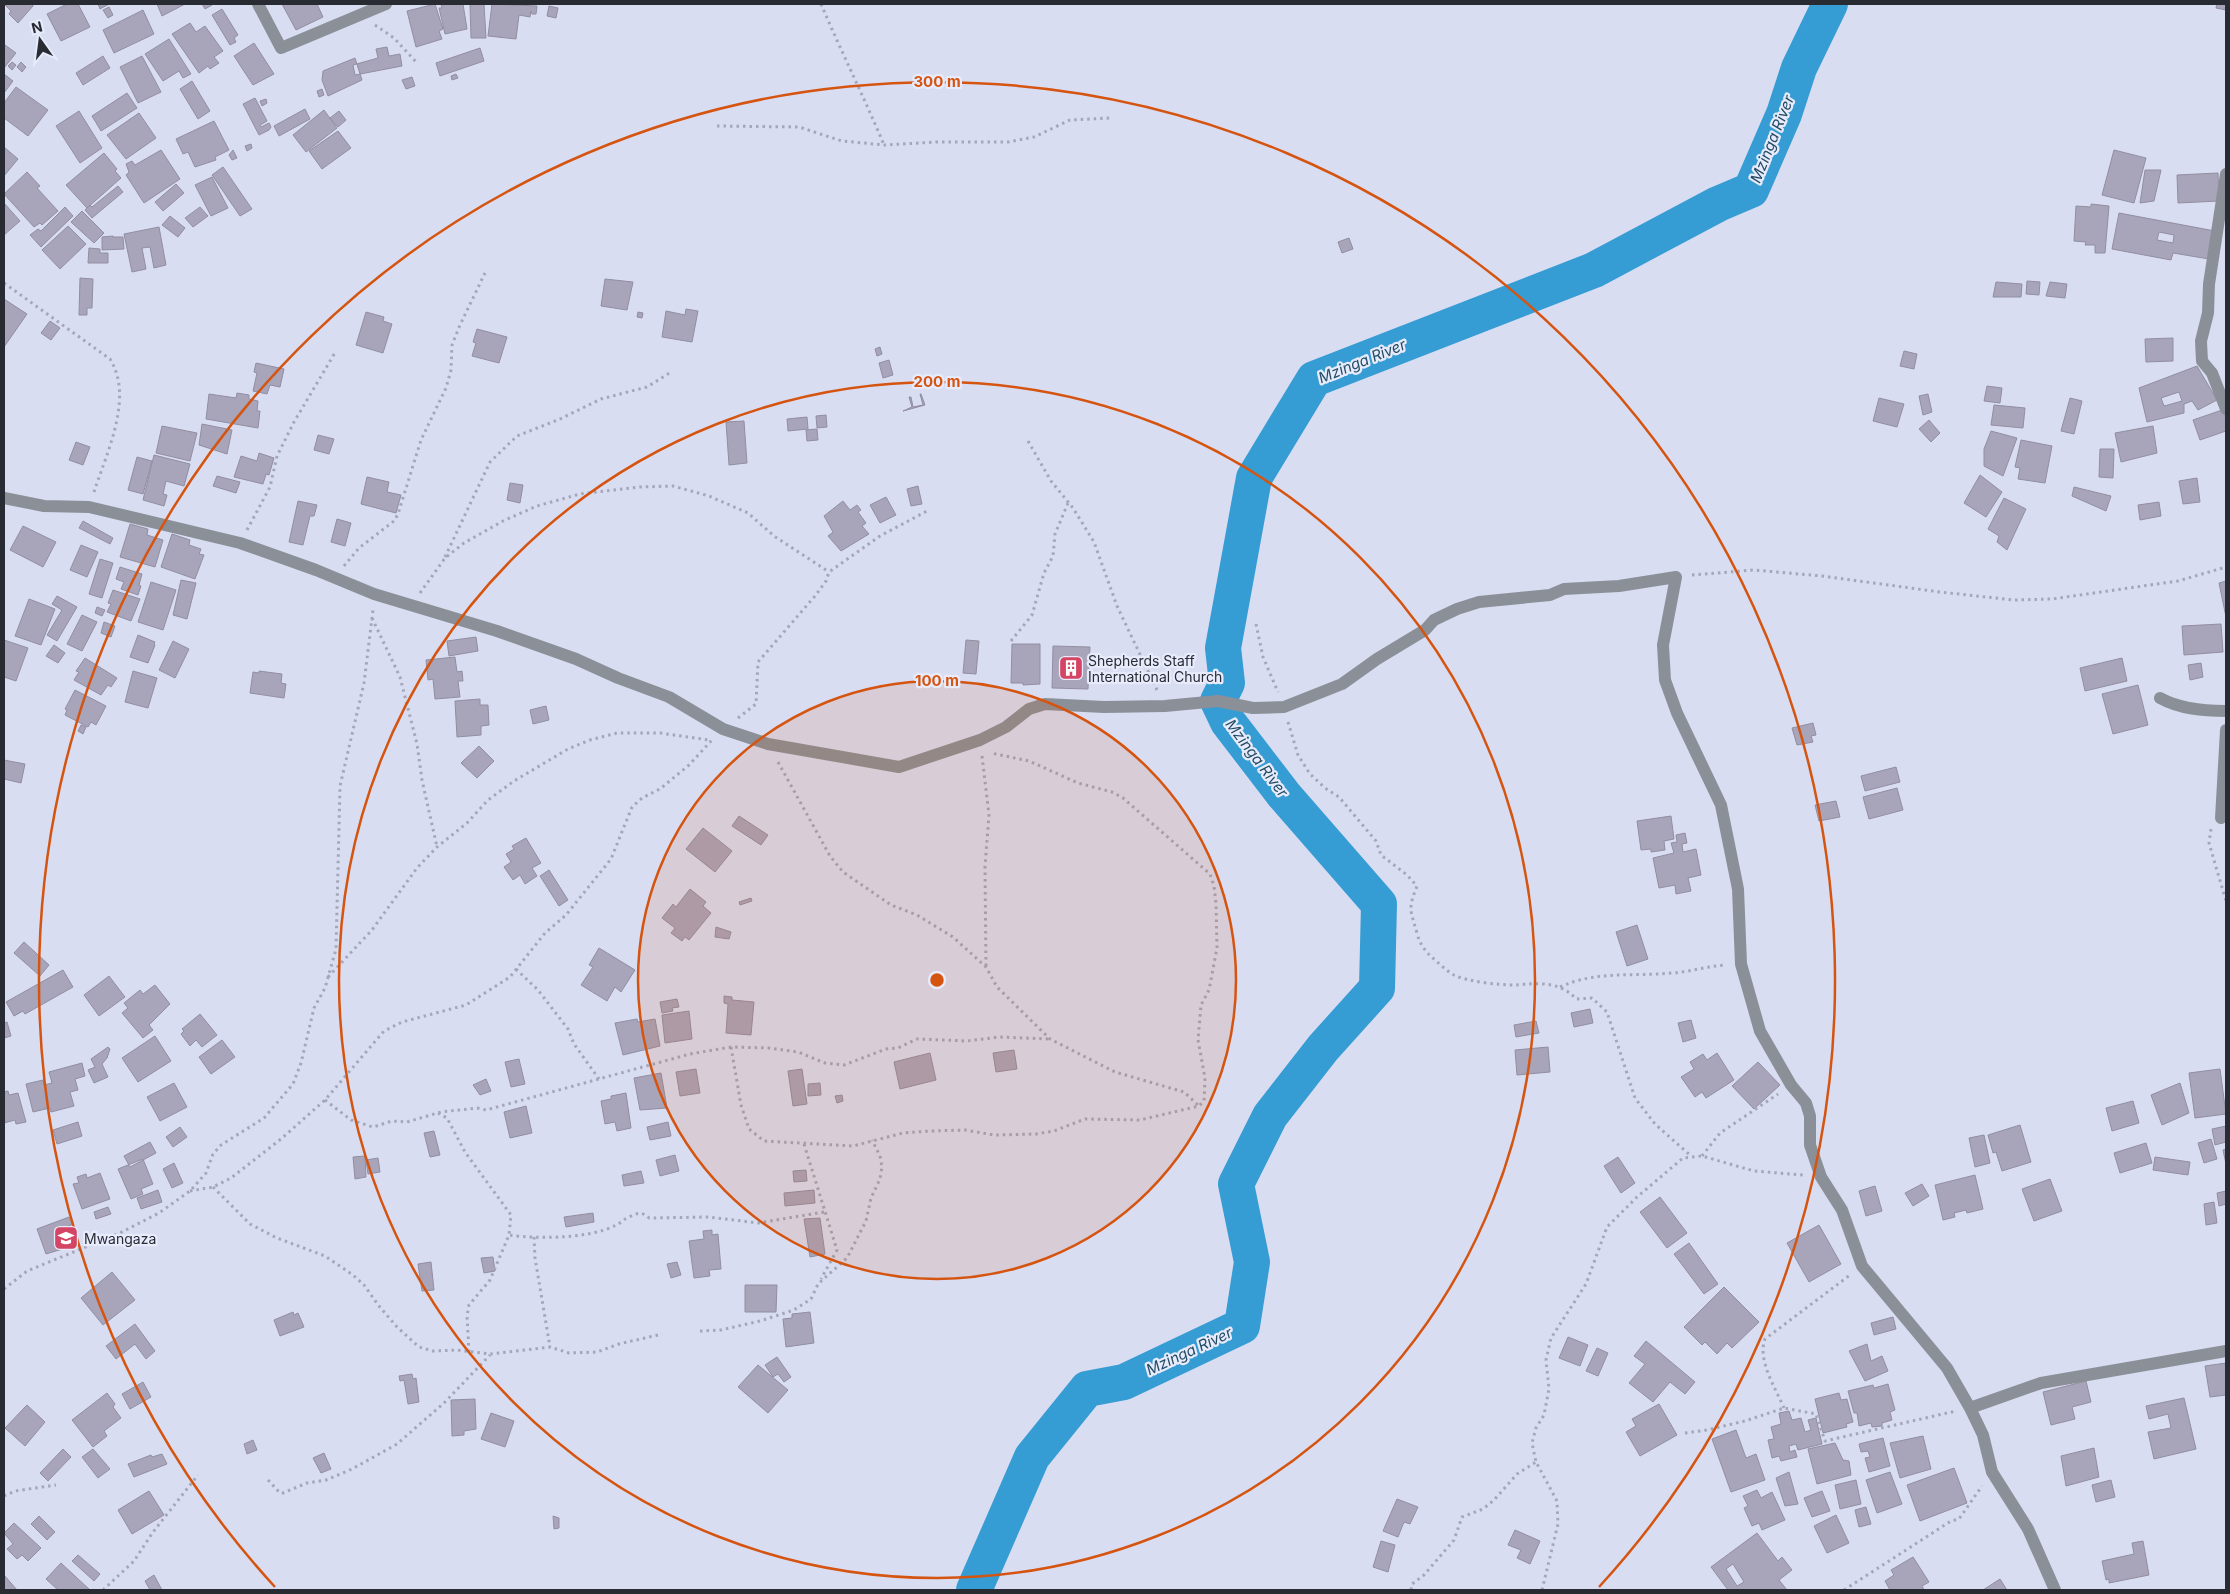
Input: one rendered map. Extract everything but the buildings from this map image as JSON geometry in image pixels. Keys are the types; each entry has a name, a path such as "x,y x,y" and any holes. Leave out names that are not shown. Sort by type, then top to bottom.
{"street":[{"path":"258,4 281,48 386,4"},
{"path":"2226,174 2209,284 2208,313 2200,341 2202,361 2212,373 2226,409"},
{"path":"4,498 21,503 44,506 89,507 240,544 374,594 497,631 576,659 618,678 669,697 723,729 768,744 899,767 981,745 1029,709 1045,704 1164,706 1218,701 1252,708 1284,707 1342,684 1377,659 1425,630 1434,620 1457,609 1479,602 1550,595 1564,589 1618,586 1676,577 1664,645 1665,680 1677,713 1721,806 1738,889 1741,964 1760,1031 1791,1085 1806,1103 1810,1116 1810,1145 1821,1177 1842,1210 1862,1266 1947,1368 1970,1408 1983,1436 1992,1472 2028,1530 2055,1590"},
{"path":"2160,698 2173,706 2226,711"},
{"path":"2221,818 2226,730"},
{"path":"1970,1408 2041,1383 2226,1350"}],"path":[{"path":"821,4 845,61 859,85 884,145"},
{"path":"364,14 380,30 394,38 418,64"},
{"path":"717,126 799,127 842,140 884,145 936,142 1008,142 1034,138 1070,120 1110,118"},
{"path":"334,578 359,548 394,521 398,514 421,440 446,388 451,370 452,345 485,273"},
{"path":"4,283 110,359 117,370 121,390 120,406 89,507"},
{"path":"240,544 270,487 277,456 294,422 336,351"},
{"path":"411,605 444,558 490,462 517,436 560,419 600,399 647,387 671,372"},
{"path":"1028,441 1051,481 1068,502 1094,542 1116,606 1164,706"},
{"path":"444,558 503,521 537,506 580,494 640,487 673,486 709,496 748,513 774,536 829,572"},
{"path":"1011,641 1032,615 1044,573 1053,556 1056,534 1068,502"},
{"path":"190,1192 213,1186 232,1178 325,1100 384,1031 402,1022 466,1005 491,991 510,977 545,933 566,915 611,859 632,807 642,798 660,789 690,765 723,729 756,704 758,662 815,596 826,581 829,572 880,536 927,511"},
{"path":"1676,577 1754,570 1822,576 2014,600 2052,599 2178,582 2226,567"},
{"path":"4,1289 27,1271 120,1233 159,1213 190,1192 206,1173 213,1154 221,1145 264,1118 293,1084 301,1063 314,1008 328,978 336,949 340,786 364,683 374,594"},
{"path":"372,617 400,677 417,744 422,780 436,847"},
{"path":"1256,624 1263,657 1284,707 1298,755 1310,774 1339,797 1376,841 1381,855 1417,886 1409,905 1424,951 1455,976 1474,981 1513,985 1545,983 1570,992 1576,999 1592,998 1607,1012 1635,1098 1655,1124 1691,1156"},
{"path":"328,978 372,930 417,868 436,847 467,823 488,800 514,781 568,749 590,740 617,733 660,733 712,740"},
{"path":"768,744 830,856 843,872 891,905 917,915 954,937 986,967 997,987 1050,1039 1115,1072 1184,1092 1199,1106"},
{"path":"731,1047 741,1105 749,1129 764,1141 853,1146 903,1133 930,1131 965,1130 994,1135 1036,1134 1054,1131 1085,1119 1140,1120 1199,1106 1204,1101 1205,1078 1198,1040 1201,1005 1209,990 1217,948 1216,903 1210,874 1123,798 1112,792 1078,783 1029,761 981,745 989,815 985,866 986,967"},
{"path":"2221,818 2211,829 2209,843 2226,901"},
{"path":"1559,987 1576,980 1609,974 1672,973 1708,966 1741,964"},
{"path":"516,969 538,990 568,1029 574,1044 599,1079"},
{"path":"325,1100 351,1120 373,1128 392,1121 407,1122 437,1113 477,1108 486,1110 690,1054 731,1047 769,1048 798,1052 825,1063 844,1065 886,1049 898,1048 916,1039 967,1042 999,1037 1050,1039"},
{"path":"1702,1156 1720,1133 1791,1085"},
{"path":"437,1113 447,1118 465,1152 511,1216 509,1235 490,1280 469,1306 467,1316 469,1352"},
{"path":"818,1284 847,1258 866,1221 871,1198 880,1179 882,1167 880,1156 872,1140"},
{"path":"700,1331 721,1330 760,1321 794,1310 811,1299 837,1250 804,1144"},
{"path":"1542,1590 1558,1524 1557,1501 1536,1462 1532,1444 1536,1428 1544,1415 1549,1388 1546,1360 1551,1338 1586,1284 1607,1228 1677,1162 1691,1156 1702,1156 1754,1171 1821,1177"},
{"path":"213,1186 250,1224 277,1238 325,1256 354,1275 397,1327 420,1347 433,1351 490,1354 550,1347 569,1353 597,1352 619,1344 662,1334"},
{"path":"509,1235 534,1237 583,1234 615,1226 639,1213 645,1214 649,1218 709,1217 758,1224 824,1212"},
{"path":"534,1237 535,1258 550,1347"},
{"path":"1784,1408 1766,1365 1763,1344 1765,1339 1862,1266"},
{"path":"268,1480 280,1493 283,1493 307,1482 326,1480 397,1444 444,1403 490,1354"},
{"path":"1685,1433 1745,1421 1784,1408 1816,1414 1825,1441 1970,1408"},
{"path":"1411,1590 1412,1584 1424,1575 1454,1540 1462,1517 1483,1508 1494,1500 1517,1474 1536,1462"},
{"path":"1844,1590 1951,1521 1959,1520 1992,1472"},
{"path":"103,1590 134,1562 153,1532 198,1475"},
{"path":"4,1496 15,1491 56,1485"}],"waterway":[{"name":"Mzinga River","path":"974,1590 1032,1457 1087,1389 1124,1382 1242,1326 1252,1262 1236,1184 1270,1116 1323,1048 1377,988 1379,904 1284,795 1228,722 1218,701 1227,683 1223,648 1254,478 1314,379 1594,270 1718,204 1751,190 1784,114 1799,68 1830,4"}],"place":[{"name":"Shepherds Staff International Church","path":"1071,668"},
{"name":"Mwangaza","path":"66,1238"}]}
